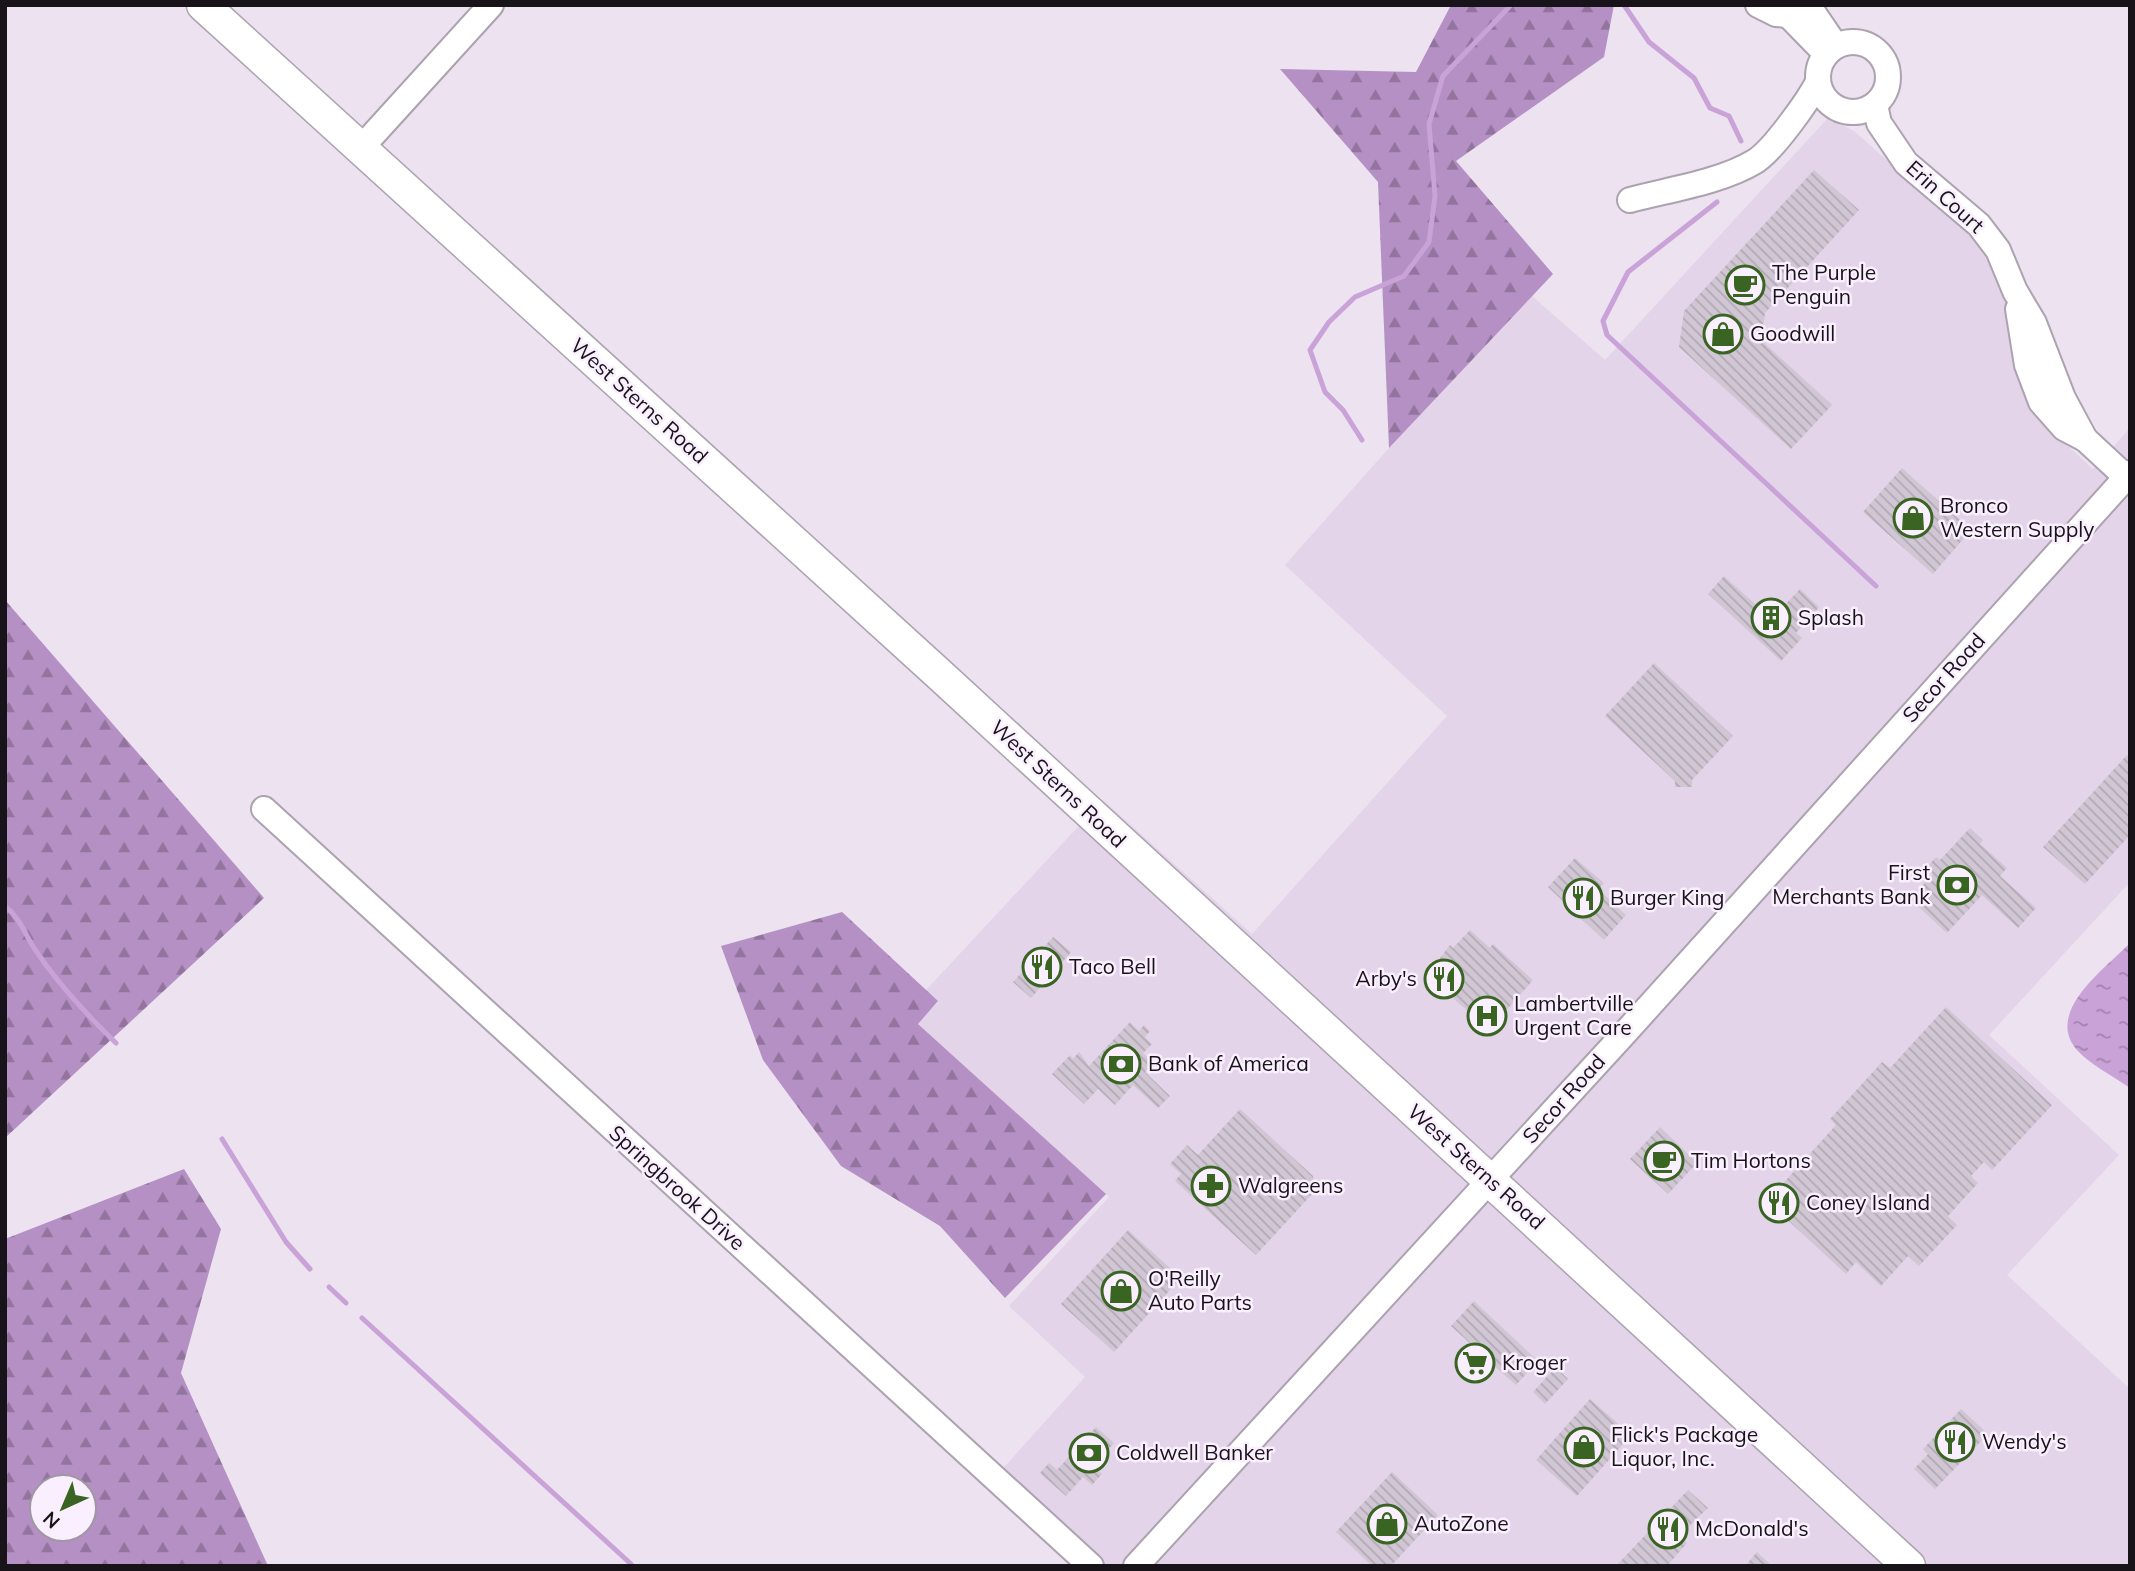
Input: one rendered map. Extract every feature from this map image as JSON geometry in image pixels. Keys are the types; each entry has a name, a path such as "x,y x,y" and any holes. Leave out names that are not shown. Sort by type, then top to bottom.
{"main road":[{"name":"West Sterns Road","path":"203,5 1909,1566"}],"street":[{"path":"361,148 491,5"},
{"path":"1758,5 1776,14 1797,9 1831,50"},
{"path":"1630,200 1739,169 1757,161 1807,102 1818,82 1821,62 1831,50 1846,43 1866,45 1882,58 1888,77 1886,88 1875,104 1853,112 1839,110 1827,101 1818,82"},
{"name":"Erin Court","path":"1875,104 1879,123 1906,163 1979,225 1993,242 2015,291 2034,323 2063,398 2085,439 2125,485"},
{"name":"Secor Road","path":"1136,1566 2125,485"},
{"name":"Springbrook Drive","path":"264,809 1091,1566"}],"shaded area":[{"path":"1828,118 1854,131 1976,239 1992,257 2002,281 2011,323 2055,434 2093,469 2130,428 2130,882 1989,1035 2119,1155 2007,1275 2130,1389 2130,1566 1099,1566 998,1474 1085,1377 1009,1306 1109,1197 917,1023 938,1002 926,990 1103,800 1252,934 1447,716 1285,565 1389,448 1532,296 1605,360"}],"green space":[{"path":"1451,5 1614,5 1604,57 1456,161 1553,274 1389,448 1378,182 1280,69 1416,72"},
{"path":"5,600 264,898 5,1138"},
{"path":"842,912 938,1001 918,1024 1106,1194 1005,1298 940,1226 841,1166 763,1060 721,946"},
{"path":"184,1169 221,1229 181,1373 268,1566 5,1566 5,1239"}],"water":[{"path":"2130,943 2130,1088 2094,1065 2076,1049 2068,1035 2068,1020 2082,991"}],"building":[{"path":"1814,170 1859,210 1765,313 1761,340 1832,405 1791,449 1679,347 1684,311"},
{"path":"1902,468 1971,530 1933,574 1863,512"},
{"name":"Splash","path":"1724,576 1766,614 1773,607 1778,612 1800,589 1819,607 1796,633 1802,638 1781,661 1708,594"},
{"path":"1654,663 1733,736 1692,780 1692,787 1675,787 1675,781 1605,716"},
{"path":"2127,755 2130,758 2130,835 2085,884 2043,847"},
{"name":"First Merchants Bank","path":"1970,828 1983,840 1980,844 2007,868 2000,876 2036,908 2018,928 1982,895 1947,933 1910,899 1933,874 1926,868 1936,857 1940,860"},
{"name":"Burger King","path":"1575,858 1604,883 1598,889 1626,915 1604,940 1575,913 1573,916 1565,909 1568,906 1548,887"},
{"path":"1470,930 1490,948 1493,944 1533,980 1489,1030 1427,975 1450,945 1453,948"},
{"name":"Taco Bell","path":"1053,937 1071,952 1031,998 1013,982"},
{"path":"1946,1007 2052,1105 1992,1170 1984,1162 1971,1176 1978,1183 1948,1216 1957,1225 1919,1266 1908,1256 1881,1286 1856,1262 1846,1274 1767,1201 1836,1125 1830,1119 1882,1062 1890,1068"},
{"name":"Bank of America","path":"1130,1022 1139,1031 1144,1025 1150,1031 1145,1037 1152,1044 1143,1053 1153,1063 1145,1072 1170,1096 1158,1108 1133,1085 1115,1105 1098,1089 1084,1104 1052,1074 1070,1055 1073,1059 1079,1052 1089,1066"},
{"name":"Walgreens","path":"1240,1109 1313,1176 1314,1192 1256,1255 1175,1181 1181,1174 1170,1164 1187,1145 1198,1155"},
{"name":"Tim Hortons","path":"1660,1127 1697,1163 1668,1194 1630,1159"},
{"name":"O'Reilly Auto Parts","path":"1128,1230 1181,1278 1114,1352 1061,1304"},
{"path":"1474,1301 1538,1361 1516,1385 1491,1363 1472,1383 1454,1367 1473,1346 1451,1326"},
{"path":"1556,1367 1568,1379 1545,1404 1533,1392"},
{"name":"Flick's Package Liquor, Inc.","path":"1590,1399 1631,1435 1577,1496 1536,1460"},
{"name":"Wendy's","path":"1961,1409 1988,1434 1935,1489 1914,1469 1928,1454 1923,1449"},
{"name":"Coldwell Banker","path":"1096,1427 1114,1443 1093,1466 1102,1474 1092,1485 1083,1477 1066,1496 1040,1473 1049,1463 1057,1470"},
{"name":"AutoZone","path":"1392,1472 1438,1515 1391,1566 1372,1566 1336,1532"},
{"name":"McDonald's","path":"1688,1490 1708,1508 1685,1530 1688,1536 1684,1540 1687,1543 1667,1566 1616,1566"},
{"path":"1757,1552 1772,1566 1745,1566"}],"waterway":[{"path":"1362,440 1343,410 1325,392 1310,350 1329,322 1355,297 1404,276 1429,242 1435,196 1429,124 1443,76 1511,5"},
{"path":"1624,5 1649,42 1694,78 1710,108 1729,116 1741,141"},
{"path":"1717,202 1628,272 1603,321 1607,335 1876,586"},
{"path":"5,906 19,922 54,976 116,1043"},
{"path":"222,1139 286,1242 310,1269"},
{"path":"329,1287 346,1303"},
{"path":"362,1318 631,1564"}],"place":[{"name":"The Purple Penguin","path":"1745,285"},
{"name":"Goodwill","path":"1723,334"},
{"name":"Bronco Western Supply","path":"1913,518"},
{"name":"Splash","path":"1771,618"},
{"name":"First Merchants Bank","path":"1957,885"},
{"name":"Burger King","path":"1583,898"},
{"name":"Taco Bell","path":"1042,967"},
{"name":"Arby's","path":"1444,979"},
{"name":"Lambertville Urgent Care","path":"1487,1016"},
{"name":"Bank of America","path":"1121,1064"},
{"name":"Tim Hortons","path":"1664,1161"},
{"name":"Walgreens","path":"1211,1186"},
{"name":"Coney Island","path":"1779,1203"},
{"name":"O'Reilly Auto Parts","path":"1121,1291"},
{"name":"Kroger","path":"1475,1363"},
{"name":"Wendy's","path":"1955,1442"},
{"name":"Flick's Package Liquor, Inc.","path":"1584,1447"},
{"name":"Coldwell Banker","path":"1089,1453"},
{"name":"AutoZone","path":"1387,1524"},
{"name":"McDonald's","path":"1668,1529"}]}
